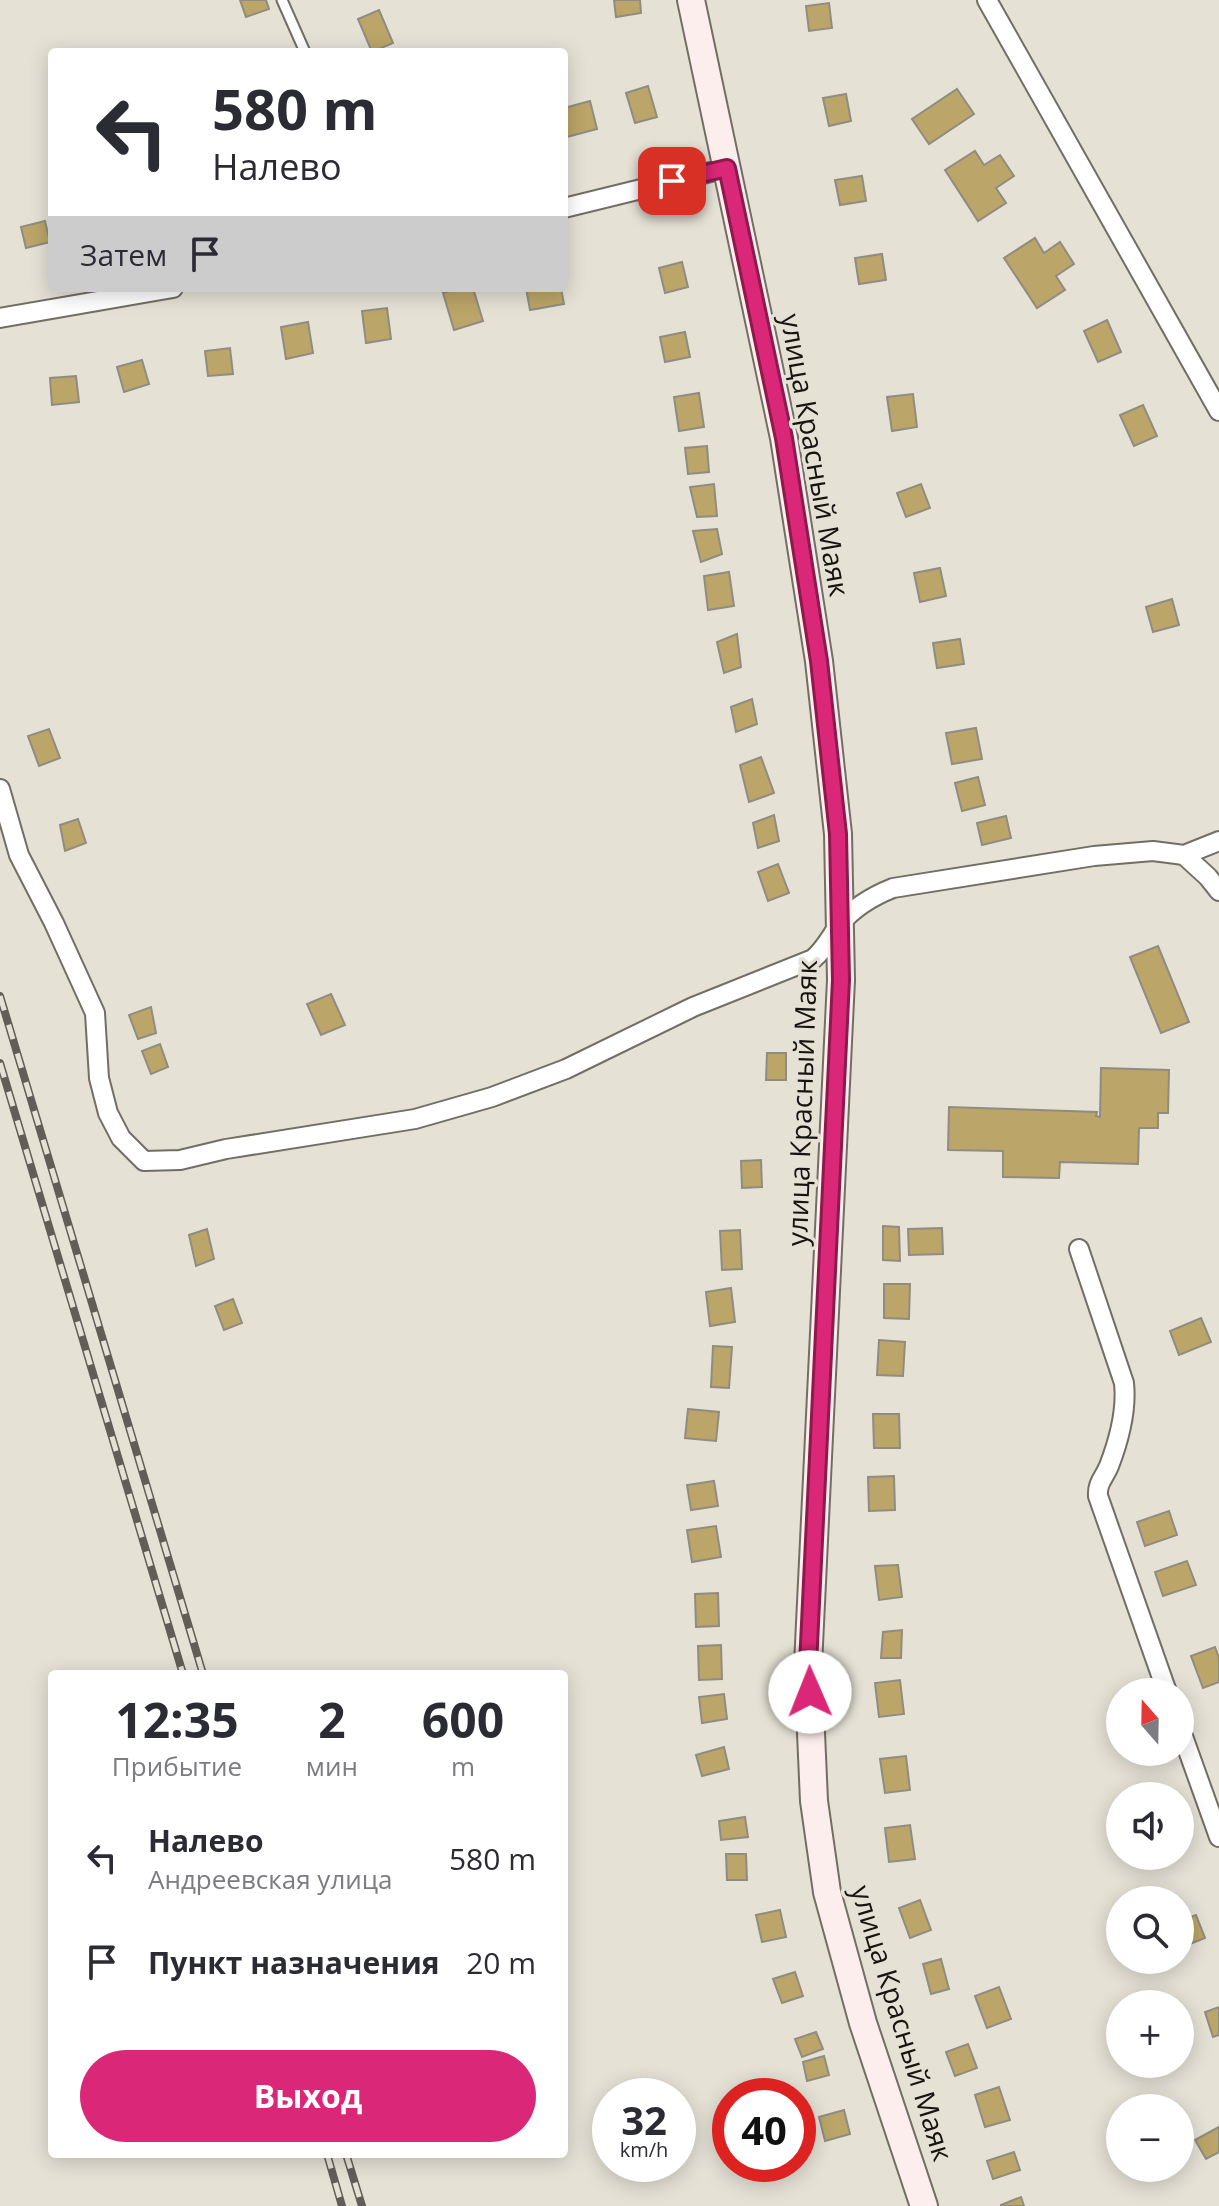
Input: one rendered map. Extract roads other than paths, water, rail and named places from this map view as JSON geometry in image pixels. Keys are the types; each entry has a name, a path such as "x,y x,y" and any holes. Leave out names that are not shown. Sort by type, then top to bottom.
{"street":[{"name":"улица Красный Маяк","path":"691,0 784,438 819,661 838,834 841,980 808,1665 814,1801 827,1892 863,2023 924,2206"},
{"path":"987,0 1219,411"},
{"path":"568,207 727,168"},
{"path":"0,318 150,292"},
{"path":"0,789 19,855 95,1013 99,1078 108,1113 121,1138 144,1161 180,1160 226,1149 415,1119 492,1097 566,1069 693,1007 813,959 826,948 840,924 875,896 893,888 1094,856 1153,851 1184,855 1219,841"},
{"path":"1184,855 1219,891"},
{"path":"1079,1249 1126,1397 1125,1415 1108,1469 1099,1482 1098,1496 1162,1678"},
{"path":"1194,1766 1219,1837"}],"lane":[{"path":"282,0 303,48"}],"railway":[{"path":"0,996 202,1670"},
{"path":"0,1063 182,1670"},
{"path":"328,2158 342,2206"},
{"path":"347,2158 362,2206"}]}
